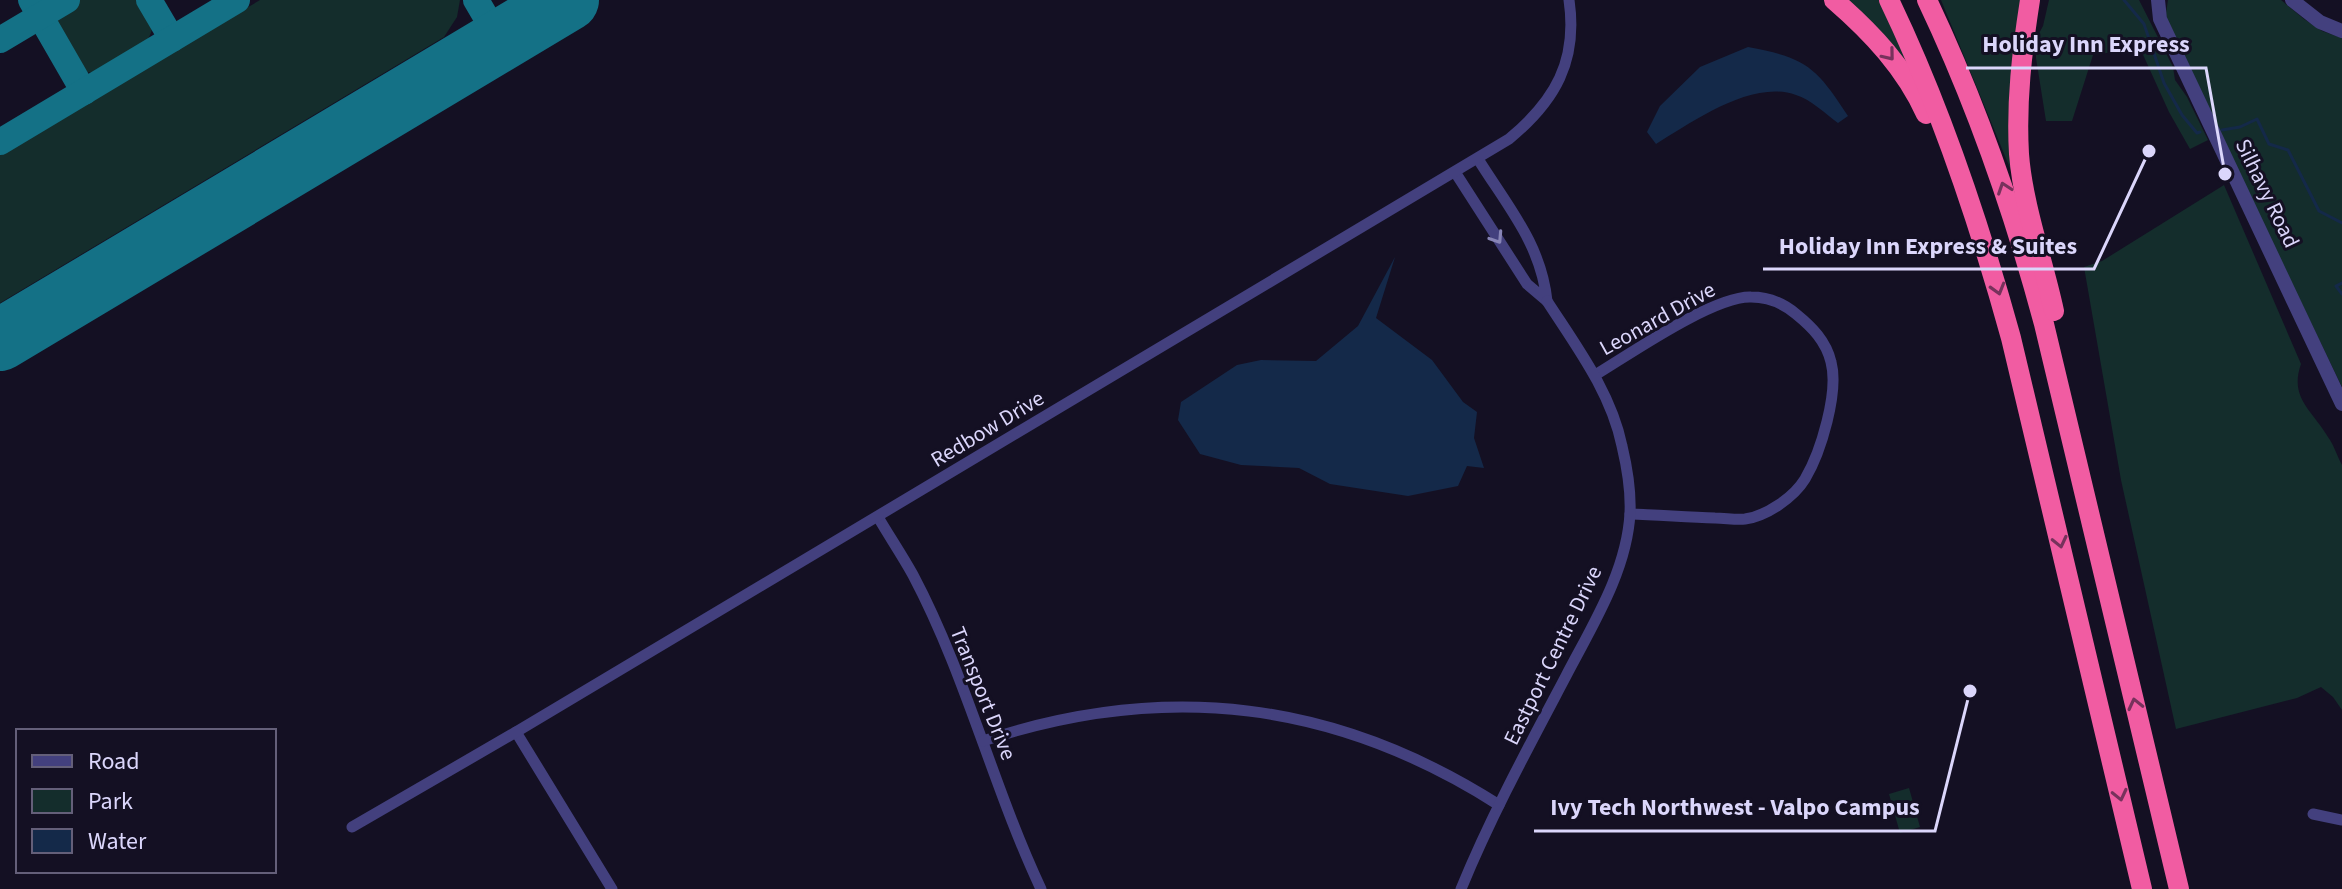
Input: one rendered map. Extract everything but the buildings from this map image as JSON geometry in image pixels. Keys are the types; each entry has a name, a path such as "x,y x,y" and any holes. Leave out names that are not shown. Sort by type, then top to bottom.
{"highway":[{"path":"1834,0 1866,28 1896,63 1920,101 1945,156 1966,188"},
{"path":"1889,0 1931,95 1966,188 2011,338 2142,889"},
{"path":"1927,0 1987,138 2020,235 2179,889"},
{"path":"2030,0 2022,49 2019,157 2081,433 2082,480"}],"street":[{"name":"Redbow Drive","path":"352,827 1478,159 1534,119 1552,94 1569,50 1573,23 1569,0"},
{"name":"Silhavy Road","path":"2158,0 2160,19 2342,404"},
{"path":"2292,0 2320,22 2342,31"},
{"name":"Eastport Centre Drive","path":"1478,159 1534,246 1544,274 1547,301"},
{"name":"Eastport Centre Drive","path":"1455,172 1527,284 1547,301 1595,375 1622,443 1630,514 1622,550 1604,601 1499,805 1461,889"},
{"name":"Leonard Drive","path":"1595,375 1704,311 1727,300 1750,296 1773,300 1809,324 1823,341 1831,361 1834,379 1828,416 1804,480 1789,498 1747,519 1630,514"},
{"name":"Transport Drive","path":"878,517 913,575 933,617 1021,846 1041,889"},
{"path":"983,741 1054,719 1098,711 1181,706 1231,708 1332,728 1372,740 1464,782 1499,805"},
{"path":"516,732 612,889"},
{"path":"2313,814 2342,820"}],"green space":[{"path":"77,0 142,0 152,21 150,36 146,42 93,73 80,71 52,23 58,11"},
{"path":"260,0 460,0 457,17 444,37 0,303 0,155"},
{"path":"1844,0 1879,0 1909,65"},
{"path":"1941,0 2025,0 2021,195"},
{"path":"2049,0 2139,0 2173,67 2175,80 2208,140 2190,149 2169,112 2140,48 2093,55 2072,121 2046,121 2036,39 2043,26"},
{"path":"2168,0 2281,0 2322,31 2342,38 2342,387 2168,26"},
{"path":"2224,185 2301,364 2298,376 2300,395 2330,440 2342,465 2342,710 2321,687 2297,698 2176,729 2121,480 2084,267 2102,261"},
{"path":"1909,788 1920,827 1900,833 1889,794"}],"water":[{"path":"1748,47 1784,56 1808,67 1827,86 1848,116 1838,123 1796,95 1761,93 1723,105 1656,144 1647,132 1660,106 1700,67"},
{"path":"1395,257 1376,318 1432,360 1463,402 1477,412 1474,438 1484,468 1467,466 1458,486 1408,496 1330,484 1299,468 1241,465 1200,454 1178,420 1181,402 1237,365 1261,360 1316,361 1358,326"}],"waterway":[{"path":"2124,0 2144,24 2164,83 2182,115 2197,133 2200,132"},
{"path":"2222,130 2240,127 2257,119 2269,144 2288,150 2319,211 2342,223"},
{"path":"2342,283 2336,286 2342,294"}],"taxiway":[{"path":"31,0 84,92"},
{"path":"0,40 67,0"},
{"path":"149,0 172,39"},
{"path":"0,142 237,0"},
{"path":"476,0 500,41"}],"runway":[{"path":"0,340 568,0"}],"place":[{"name":"Holiday Inn Express & Suites","path":"2149,151"},
{"name":"Holiday Inn Express","path":"2225,174"},
{"name":"Ivy Tech Northwest - Valpo Campus","path":"1970,691"}]}
